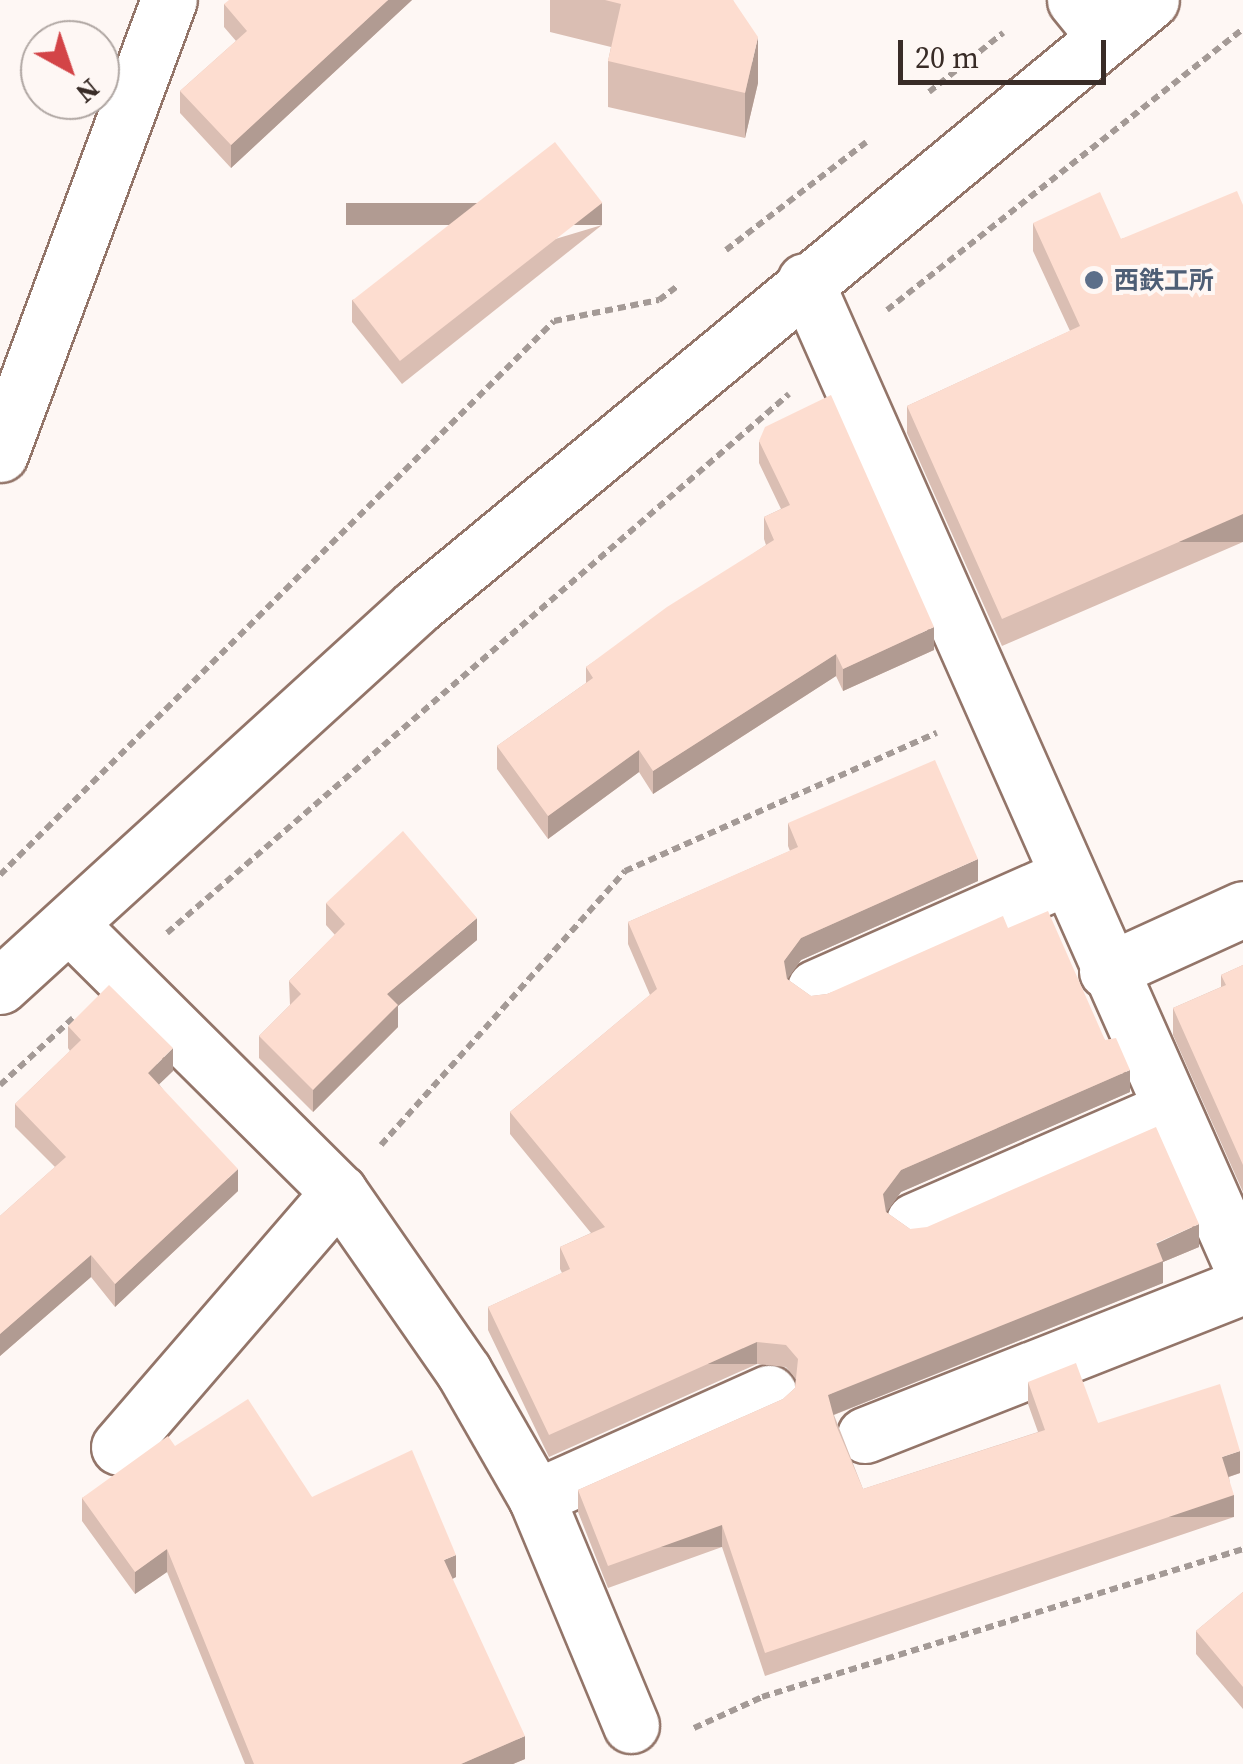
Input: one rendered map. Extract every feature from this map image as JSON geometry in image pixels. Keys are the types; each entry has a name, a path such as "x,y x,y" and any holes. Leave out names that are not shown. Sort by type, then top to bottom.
{"street":[{"path":"0,454 169,0"},
{"path":"0,986 416,607 805,281 1090,18 1151,0"},
{"path":"805,281 1168,1110 1243,1269"},
{"path":"815,988 1065,877"},
{"path":"1107,971 1243,909"},
{"path":"70,924 339,1192 464,1372 536,1497 632,1725"},
{"path":"914,1220 1168,1110"},
{"path":"119,1447 339,1192"},
{"path":"865,1435 1243,1286"},
{"path":"536,1497 770,1393"}],"path":[{"path":"929,92 1014,25"},
{"path":"874,320 1243,29"},
{"path":"726,250 866,142"},
{"path":"0,874 554,321 659,300 678,286"},
{"path":"150,949 801,384"},
{"path":"339,1192 625,872 993,708"},
{"path":"0,1085 78,1013"},
{"path":"632,1725 642,1752 762,1696 1243,1549"}],"building":[{"path":"229,0 388,0 231,145 180,91 247,31 224,4"},
{"path":"605,0 733,0 758,37 745,93 608,61 621,4"},
{"path":"555,142 602,203 400,361 352,300"},
{"path":"1237,191 1243,205 1243,514 1002,619 907,406 1080,326 1033,223 1100,192 1121,239"},
{"path":"831,395 934,627 843,669 836,654 653,771 639,750 548,816 497,746 593,678 586,667 667,607 774,540 764,517 790,505 759,441 765,427"},
{"path":"935,760 978,859 801,938 784,961 787,979 811,996 827,994 1003,916 1008,928 1048,911 1105,1040 1116,1038 1130,1070 901,1170 883,1194 886,1212 910,1229 927,1227 1156,1127 1199,1224 1156,1243 1163,1261 828,1395 836,1425 863,1489 1045,1430 1028,1382 1076,1363 1098,1423 1220,1384 1240,1451 1222,1457 1234,1495 765,1653 722,1525 608,1566 578,1490 783,1399 795,1388 798,1359 786,1345 757,1342 549,1435 488,1307 570,1269 560,1247 605,1227 510,1112 657,989 628,922 798,847 788,823"},
{"path":"403,831 477,918 387,994 398,1005 313,1090 259,1036 301,994 289,981 345,924 326,903"},
{"path":"1243,965 1243,1165 1173,1008 1226,985 1221,975"},
{"path":"109,985 173,1048 148,1073 238,1169 115,1284 91,1255 0,1334 0,1216 66,1157 15,1104 81,1040 68,1026"},
{"path":"248,1399 312,1497 412,1450 456,1555 444,1560 525,1736 461,1764 254,1764 167,1549 135,1572 82,1498 168,1436 175,1446"},
{"path":"1243,1592 1243,1687 1196,1631"}],"place":[{"name":"西鉄工所","path":"1094,280"}]}
